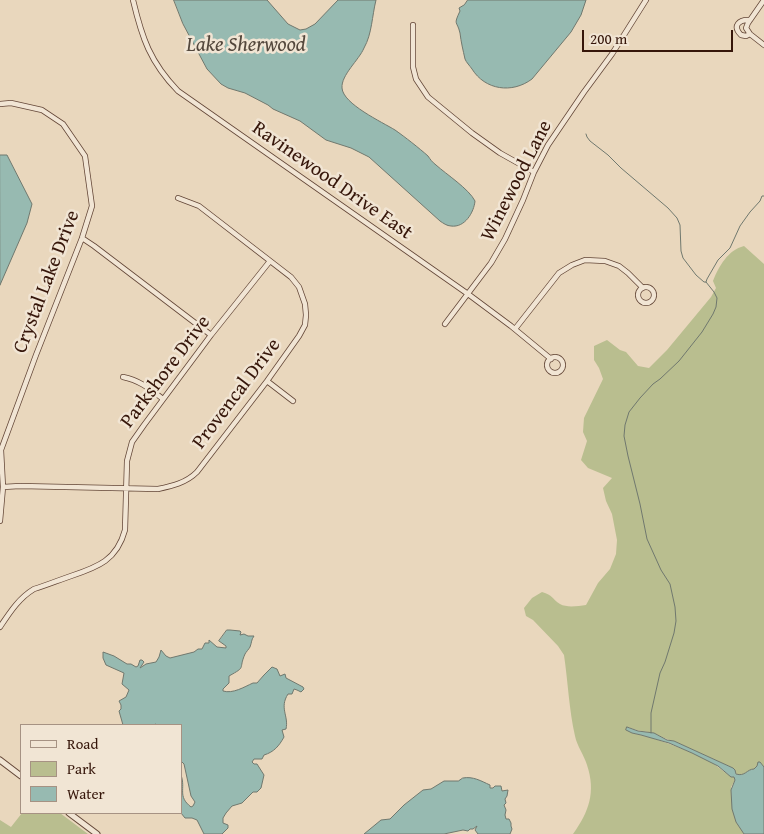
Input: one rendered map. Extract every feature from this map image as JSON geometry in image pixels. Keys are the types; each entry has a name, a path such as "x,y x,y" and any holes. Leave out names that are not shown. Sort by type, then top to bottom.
{"street":[{"name":"Ravinewood Drive East","path":"133,0 149,52 167,80 178,91 468,294 551,359"},
{"name":"Winewood Lane","path":"445,324 491,263 505,239 548,145 612,54 646,0"},
{"path":"764,0 746,28 750,34 764,45"},
{"path":"750,20 740,22 737,29 742,36 750,34"},
{"path":"413,25 413,68 416,79 428,97 500,153 534,172"},
{"name":"Crystal Lake Drive","path":"0,104 11,103 42,110 63,124 85,156 92,206 82,238 1,450 3,487 0,521"},
{"name":"Provencal Drive","path":"3,487 158,489 174,486 192,477 267,381 299,336 305,325 306,315 305,304 299,286 291,277 199,206 178,198"},
{"path":"82,238 212,335"},
{"path":"515,329 559,274 572,264 585,260 605,262 619,266 643,288"},
{"name":"Parkshore Drive","path":"0,627 18,601 34,589 94,568 108,559 122,541 125,530 127,461 132,442 270,261"},
{"path":"123,376 142,383 163,399"},
{"path":"267,381 293,401"},
{"path":"0,760 20,775"},
{"path":"70,814 97,834"}],"green space":[{"path":"744,246 764,264 764,767 760,762 754,769 740,775 733,768 674,741 653,733 628,727 632,733 662,741 701,757 734,777 735,780 731,787 731,794 736,822 744,834 573,834 587,810 591,784 587,765 575,736 564,655 533,620 526,616 524,608 532,598 542,592 566,606 586,605 598,583 610,569 616,554 617,540 612,514 603,488 612,478 588,468 581,460 587,441 583,432 584,418 603,379 594,360 594,346 607,340 620,350 626,352 638,366 649,368 667,350 711,297 716,288 713,281 725,259 733,251"},
{"path":"21,814 61,814 88,834 0,834 0,820 11,827"}],"water":[{"name":"Lake Sherwood","path":"174,0 267,0 288,24 300,30 315,24 338,0 376,0 367,43 342,83 344,94 356,106 412,143 472,196 475,201 473,210 468,218 456,226 445,224 369,157 351,148 326,140 300,121 273,109 245,93 221,84 207,69 183,24"},
{"path":"468,0 586,0 581,15 571,32 532,79 516,87 499,88 484,82 477,76 466,60 456,21 460,11 459,8"},
{"path":"0,155 7,155 32,204 27,223 0,285"},
{"path":"227,630 240,631 240,635 254,636 241,667 229,676 229,683 223,691 235,691 257,683 272,667 277,669 280,676 285,674 286,678 304,689 301,692 294,689 292,694 288,694 285,699 284,708 287,724 286,729 282,730 284,737 280,743 268,754 264,755 262,759 254,759 252,762 257,764 264,775 261,788 257,792 253,792 242,803 232,806 226,813 223,823 228,825 228,828 222,834 204,834 197,820 185,818 182,814 182,780 184,799 191,807 195,802 191,796 182,762 182,724 123,724 119,711 121,705 119,701 126,697 129,690 122,684 124,673 106,665 103,652 136,667 140,660 142,660 144,662 140,668 146,664 156,662 161,650 170,658 202,649 205,643 209,643 209,640 217,647 226,648 219,641"},
{"path":"627,727 638,731 654,733 667,740 674,741 733,768 736,774 739,775 754,769 758,762 760,762 764,767 764,834 744,834 736,822 732,809 731,790 735,780 734,777 731,777 718,766 692,753 669,743 632,733 626,730"},
{"path":"463,778 477,779 490,785 490,788 501,786 502,791 508,790 504,805 506,819 509,819 511,823 512,829 510,834 478,834 475,830 477,826 468,831 463,830 444,834 364,834 381,820 390,819 423,790 431,789 444,781 458,781"}],"waterway":[{"path":"586,134 590,141 668,208 677,218 680,225 683,258 696,275 706,282 717,298 713,314 702,332 679,361 640,398 629,412 625,425 624,436 647,539 661,570 670,584 675,607 676,621 674,633 660,673 651,713 651,733"},
{"path":"706,282 718,260 730,248 740,226 762,196 764,196"}]}
